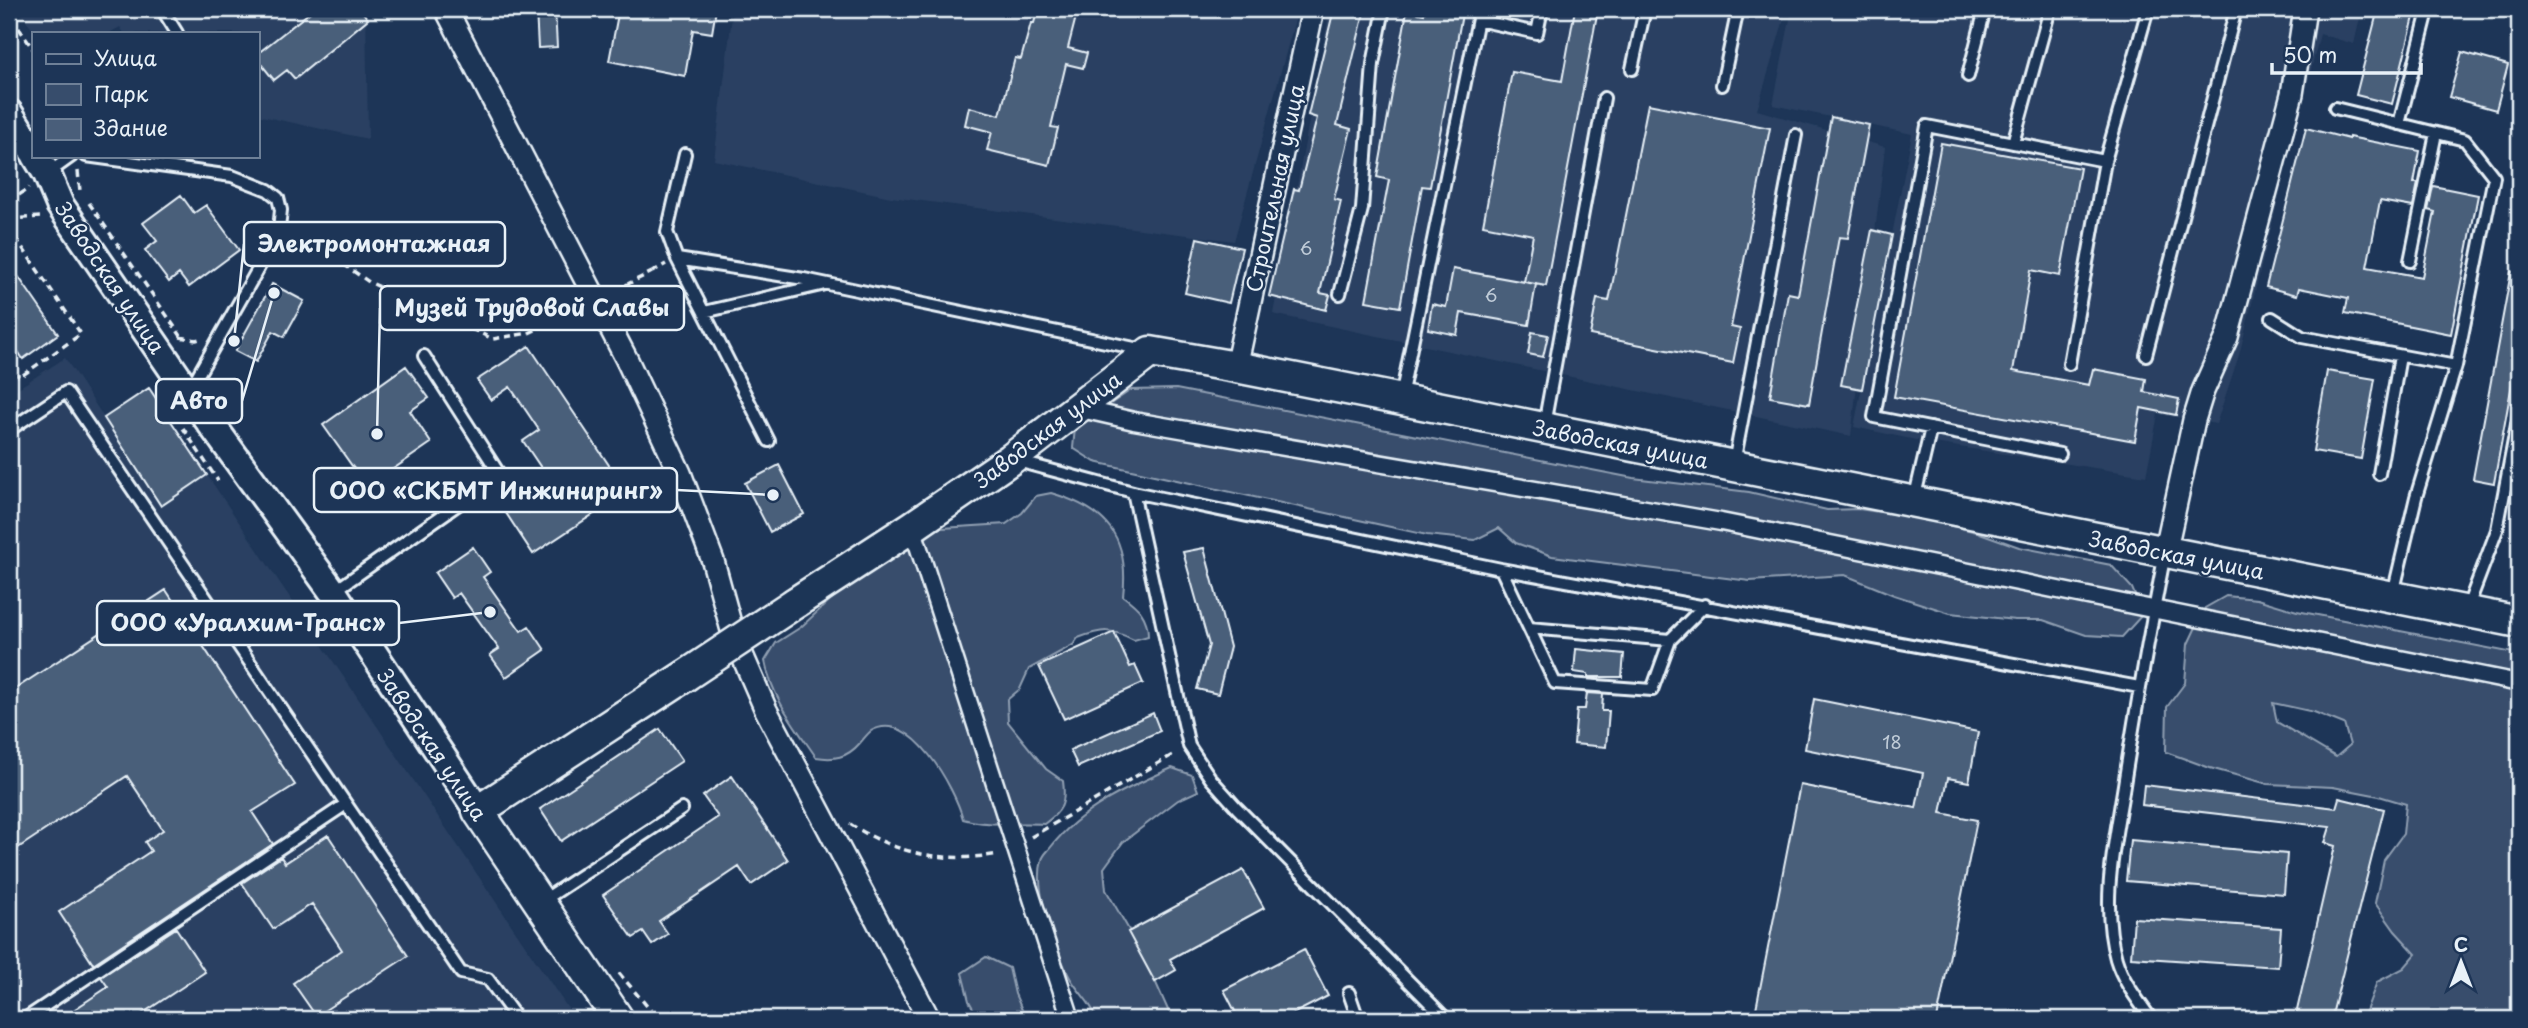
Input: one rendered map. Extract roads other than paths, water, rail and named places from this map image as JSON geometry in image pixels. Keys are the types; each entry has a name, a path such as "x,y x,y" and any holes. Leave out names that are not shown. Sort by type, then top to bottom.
{"main road":[{"name":"Заводская улица","path":"618,1019 478,811 912,527 1011,459 1150,352 1914,500 2165,553 2519,622"}],"street":[{"path":"446,9 621,349 680,473 712,561 733,634 766,710 929,1019"},
{"name":"Строительная улица","path":"1236,367 1313,9"},
{"path":"2165,553 2194,420 2203,391 2227,338 2292,94 2305,9"},
{"name":"Заводская улица","path":"42,165 60,205 171,343 188,391 333,592 478,811"},
{"path":"1077,408 1134,421 1720,522 2519,683"},
{"path":"912,527 1071,1019"}],"lane":[{"path":"162,9 176,32"},
{"path":"1340,294 1362,209 1373,64 1384,9"},
{"path":"1400,400 1479,15 1537,33 1542,9"},
{"path":"1632,69 1645,9"},
{"path":"1722,85 1738,9"},
{"path":"1968,76 1985,9"},
{"path":"2013,143 2050,9"},
{"path":"2069,364 2105,161 2148,9"},
{"path":"2146,355 2236,9"},
{"path":"2399,124 2428,11"},
{"path":"1543,428 1604,98"},
{"path":"2334,108 2465,140 2494,177 2456,366 2416,497 2392,597"},
{"path":"2060,454 1874,417 1927,126 2105,161"},
{"path":"2410,261 2436,133"},
{"path":"1734,466 1796,135"},
{"path":"685,154 667,232 677,259 769,441"},
{"path":"42,165 65,158"},
{"path":"100,158 241,178 268,190 278,198 281,220 258,269 188,391"},
{"path":"677,259 827,284 1150,352"},
{"path":"704,312 827,284"},
{"path":"2272,318 2302,337 2456,366"},
{"path":"333,592 500,475 424,356"},
{"path":"2379,474 2400,356"},
{"path":"9,430 66,392 461,973 488,979 517,1019"},
{"path":"2466,611 2497,530 2519,414"},
{"path":"1914,500 1931,428"},
{"path":"1011,459 1133,492 1500,569 2139,687"},
{"path":"1133,492 1189,746 1211,779 1237,808 1446,1019"},
{"path":"2151,1019 2128,988 2117,961 2109,906 2109,882 2139,687 2165,553"},
{"path":"1500,569 1555,683 1652,690 1670,640 1704,605"},
{"path":"1529,628 1670,640"},
{"path":"25,1019 346,804"},
{"path":"539,904 682,809"},
{"path":"1349,993 1358,1019"}],"place":[{"name":"Авто","path":"274,293"},
{"name":"Электромонтажная","path":"234,341"},
{"name":"Музей Трудовой Славы","path":"377,434"},
{"name":"ООО «СКБМТ Инжиниринг»","path":"773,495"},
{"name":"ООО «Уралхим-Транс»","path":"490,612"}]}
